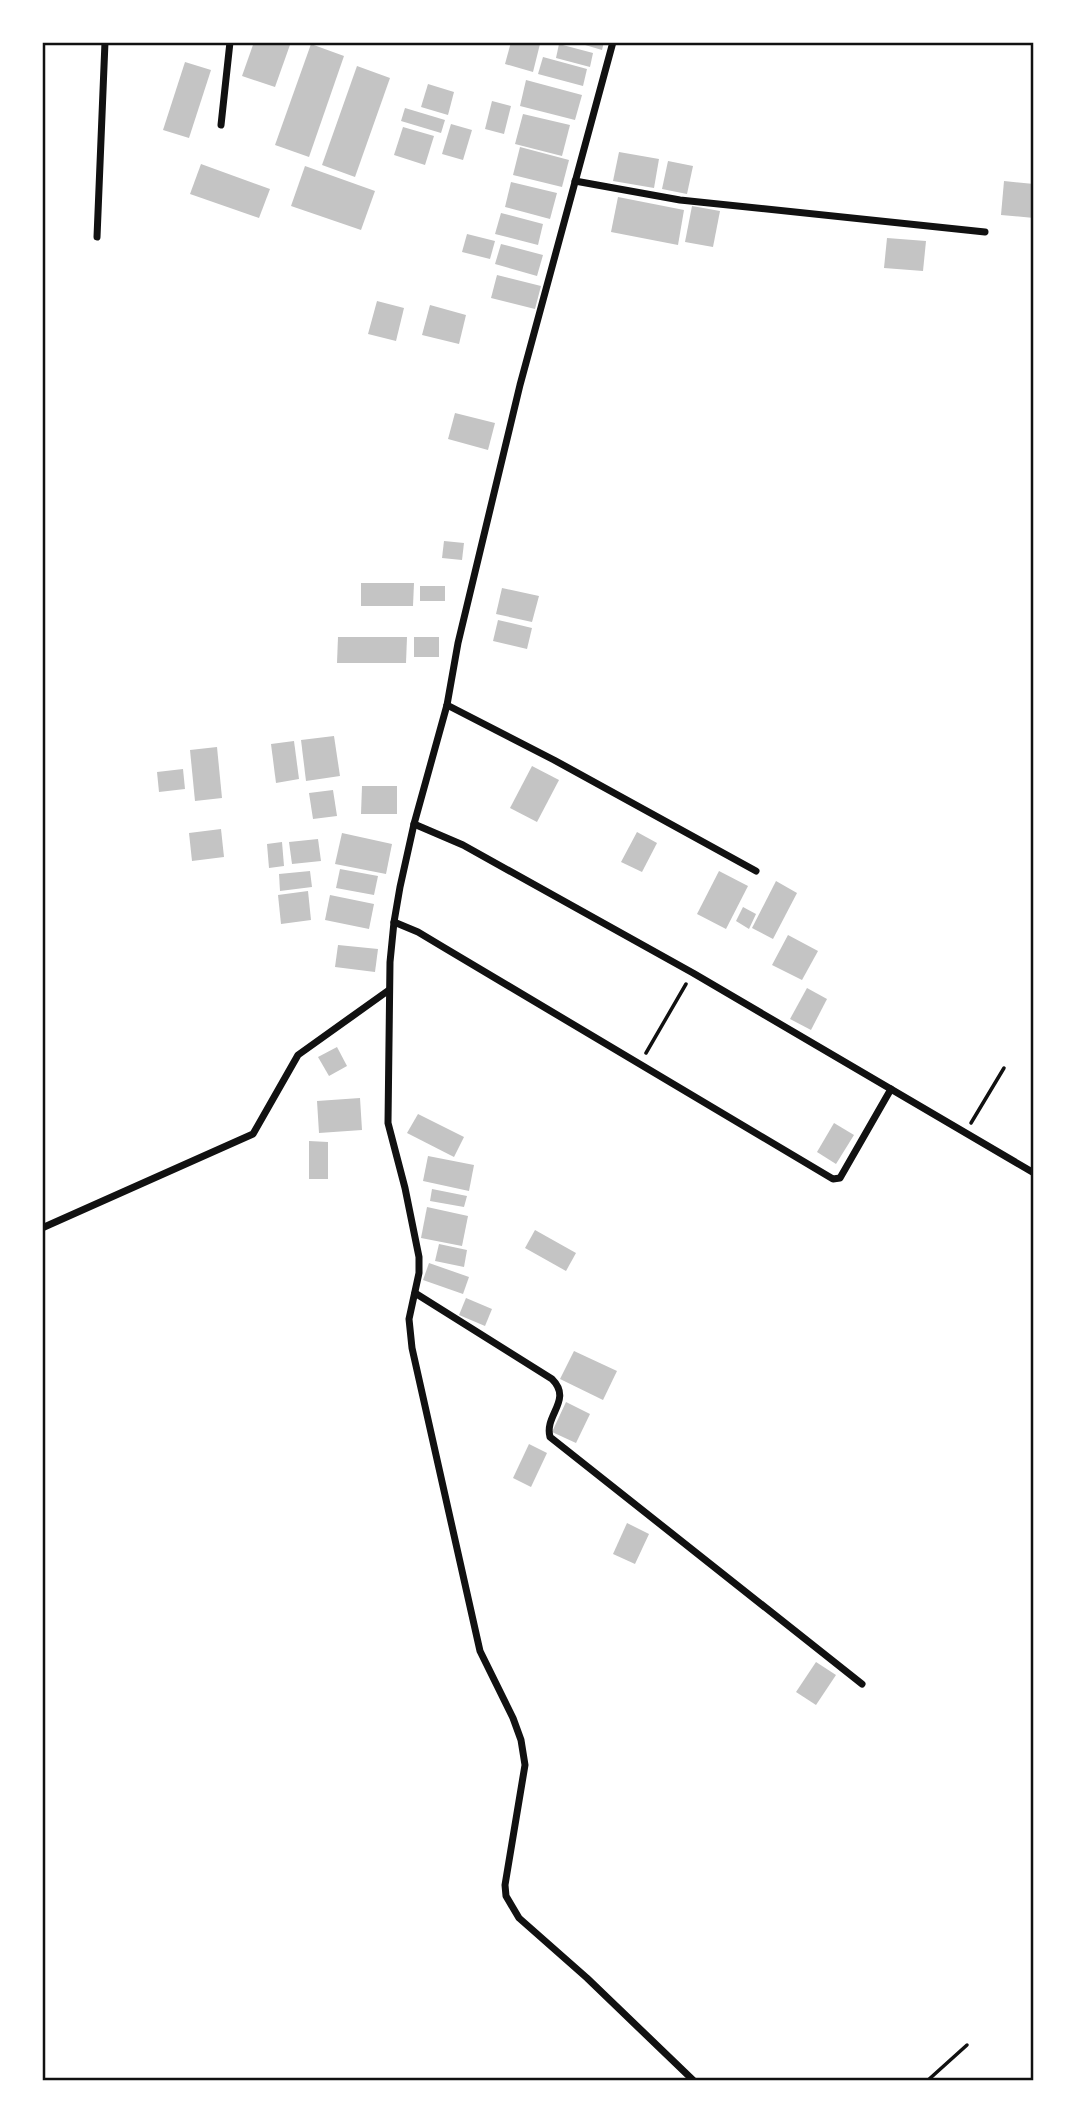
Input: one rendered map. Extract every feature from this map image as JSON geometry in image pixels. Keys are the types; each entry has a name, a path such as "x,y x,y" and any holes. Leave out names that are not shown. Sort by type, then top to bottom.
{"street":[{"path":"97,237 105,42"},
{"path":"221,125 230,42"},
{"path":"613,42 520,385 458,643 447,705 414,824 400,887 394,922 389,990 387,1123 405,1188 419,1257 409,1319 412,1348 480,1651 513,1718 521,1740 525,1765 505,1885 506,1896 519,1918 587,1978 694,2081"},
{"path":"575,181 680,200 985,232"},
{"path":"447,705 554,760 756,871"},
{"path":"414,824 463,845 693,974 1034,1173"},
{"path":"394,922 435,942 833,1179 840,1178 891,1089"},
{"path":"42,1228 253,1134 298,1055 389,990"},
{"path":"415,1293 552,1379 560,1388 561,1395 549,1428 550,1437 862,1684"}],"path":[{"path":"639,1063 693,974"},
{"path":"965,1133 1004,1068"},
{"path":"927,2081 967,2045"}],"building":[{"path":"254,42 291,42 275,87 242,76"},
{"path":"511,42 540,44 533,72 505,64"},
{"path":"575,42 604,42 602,50"},
{"path":"311,44 344,56 309,157 275,145"},
{"path":"559,44 593,53 590,67 556,58"},
{"path":"543,57 587,69 583,86 538,74"},
{"path":"185,62 211,70 189,138 163,130"},
{"path":"357,66 390,78 355,177 322,165"},
{"path":"526,80 582,95 575,120 520,106"},
{"path":"428,84 454,92 448,115 421,107"},
{"path":"492,101 511,106 504,134 485,129"},
{"path":"405,108 445,120 441,133 401,121"},
{"path":"523,114 570,125 562,156 515,144"},
{"path":"451,124 472,130 463,160 442,154"},
{"path":"403,127 434,136 425,165 394,155"},
{"path":"520,147 569,160 562,187 513,175"},
{"path":"619,152 659,159 654,188 613,181"},
{"path":"668,161 693,166 687,194 662,189"},
{"path":"201,164 270,189 259,218 190,194"},
{"path":"305,166 375,191 361,230 291,206"},
{"path":"1004,181 1034,184 1034,218 1001,215"},
{"path":"511,182 557,193 550,219 505,207"},
{"path":"618,197 684,210 678,245 611,232"},
{"path":"692,206 720,211 713,247 685,242"},
{"path":"501,213 543,224 538,245 495,234"},
{"path":"467,234 495,241 490,259 462,252"},
{"path":"887,238 926,241 923,271 884,268"},
{"path":"501,244 543,255 537,276 495,264"},
{"path":"497,275 541,286 535,309 491,298"},
{"path":"377,301 404,308 396,341 368,334"},
{"path":"430,305 466,315 459,344 422,335"},
{"path":"455,413 495,423 488,450 448,439"},
{"path":"444,541 464,543 462,560 442,558"},
{"path":"361,583 414,583 413,606 361,606"},
{"path":"420,586 445,586 445,601 420,601"},
{"path":"502,588 539,596 532,622 496,614"},
{"path":"498,620 532,628 527,649 493,641"},
{"path":"338,637 407,637 406,663 337,663"},
{"path":"414,637 439,637 439,657 414,657"},
{"path":"334,736 340,776 306,781 301,740"},
{"path":"294,741 299,779 276,783 271,744"},
{"path":"217,747 222,798 195,801 190,750"},
{"path":"532,766 559,780 537,822 510,808"},
{"path":"183,769 185,789 159,792 157,772"},
{"path":"362,786 397,786 397,814 361,814"},
{"path":"333,790 337,816 313,819 309,793"},
{"path":"221,829 224,857 192,861 189,833"},
{"path":"637,832 657,843 642,872 621,862"},
{"path":"342,833 392,844 386,874 335,864"},
{"path":"318,839 321,861 292,864 289,842"},
{"path":"282,842 284,866 269,868 267,844"},
{"path":"340,869 378,876 374,895 336,888"},
{"path":"310,871 312,887 280,891 279,874"},
{"path":"719,871 748,886 726,929 697,914"},
{"path":"776,881 797,893 773,939 752,928"},
{"path":"308,891 311,920 281,924 278,895"},
{"path":"330,895 374,904 369,929 325,920"},
{"path":"743,907 756,914 749,929 736,921"},
{"path":"788,935 818,951 802,980 772,965"},
{"path":"338,945 378,949 375,972 335,967"},
{"path":"807,988 827,999 811,1030 790,1019"},
{"path":"337,1047 347,1066 329,1076 318,1057"},
{"path":"360,1098 362,1130 319,1133 317,1101"},
{"path":"418,1114 464,1137 454,1157 407,1133"},
{"path":"834,1123 854,1135 836,1164 817,1152"},
{"path":"309,1141 328,1142 328,1179 309,1179"},
{"path":"428,1156 474,1165 469,1191 423,1181"},
{"path":"432,1189 467,1196 464,1207 430,1201"},
{"path":"427,1207 468,1216 462,1246 421,1238"},
{"path":"535,1230 576,1253 566,1271 525,1248"},
{"path":"439,1244 467,1250 464,1267 435,1261"},
{"path":"429,1263 469,1277 463,1294 423,1280"},
{"path":"466,1298 492,1309 485,1326 459,1315"},
{"path":"574,1351 617,1371 603,1400 560,1379"},
{"path":"566,1402 590,1414 576,1443 552,1432"},
{"path":"529,1444 547,1453 531,1487 513,1478"},
{"path":"627,1523 649,1534 635,1564 613,1554"},
{"path":"816,1662 836,1675 816,1705 796,1692"}]}
